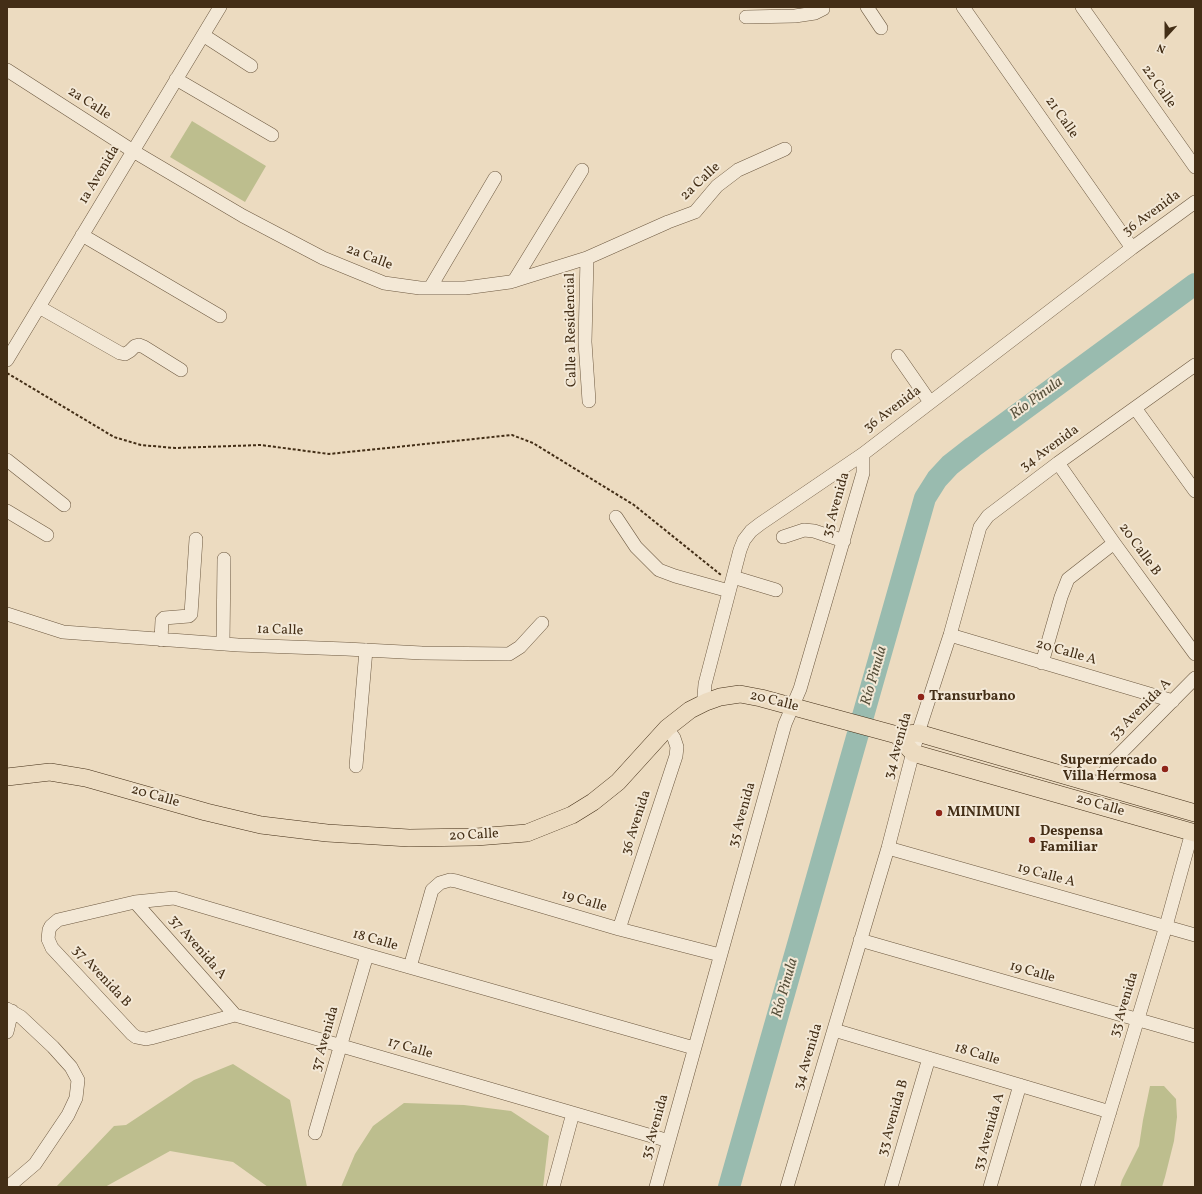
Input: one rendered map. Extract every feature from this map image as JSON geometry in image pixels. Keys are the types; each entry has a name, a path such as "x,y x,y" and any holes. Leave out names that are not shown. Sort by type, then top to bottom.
{"main road":[{"name":"20 Calle","path":"7,777 50,772 86,778 206,812 260,825 320,832 409,838 476,837 527,833 572,815 593,802 618,782 667,728 690,710 720,697 740,694 761,698 889,734 918,733 1195,813"},
{"path":"889,734 912,753"},
{"name":"20 Calle","path":"912,753 1152,820 1194,829"}],"street":[{"name":"1a Avenida","path":"7,360 220,7"},
{"path":"746,18 795,16 815,13 823,7"},
{"path":"867,7 881,28"},
{"name":"21 Calle","path":"963,7 1132,248"},
{"name":"22 Calle","path":"1082,7 1195,167"},
{"path":"202,35 251,66"},
{"name":"2a Calle","path":"7,70 133,151 243,216 323,258 384,283 420,288 465,288 514,281 587,258 668,222 695,212 717,186 738,170 785,149"},
{"path":"176,79 272,135"},
{"path":"514,281 582,170"},
{"path":"430,288 495,178"},
{"name":"36 Avenida","path":"706,702 704,696 705,684 731,584 740,550 744,540 751,531 863,454 1132,248 1195,202"},
{"path":"82,235 220,316"},
{"name":"Calle a Residencial","path":"587,258 585,342 589,401"},
{"path":"39,307 120,353 125,354 135,346 139,345 181,370"},
{"path":"898,356 930,402"},
{"name":"34 Avenida","path":"789,1182 888,848 912,753 950,635 980,527 988,516 1058,462 1195,365"},
{"path":"1135,408 1195,491"},
{"name":"35 Avenida","path":"656,1187 785,724 800,689 844,541 863,473 863,454"},
{"path":"7,460 64,505"},
{"name":"20 Calle B","path":"1058,462 1114,543 1195,654"},
{"path":"7,511 46,536"},
{"path":"616,517 636,547 659,570 675,576 776,590"},
{"path":"783,537 804,530 814,531 844,541"},
{"path":"161,640 162,620 164,618 189,616 191,614 196,539"},
{"path":"1042,663 1061,597 1068,579 1114,543"},
{"path":"223,644 224,559"},
{"name":"1a Calle","path":"7,614 63,632 223,644 422,653 509,654 520,647 542,623"},
{"name":"20 Calle A","path":"950,635 1173,701"},
{"path":"356,766 366,650"},
{"name":"33 Avenida A","path":"1100,786 1104,772 1109,765 1195,678"},
{"name":"36 Avenida","path":"619,929 676,756 674,738 667,728"},
{"name":"33 Avenida","path":"1088,1187 1194,829"},
{"name":"19 Calle A","path":"888,848 1195,935"},
{"name":"19 Calle","path":"410,967 432,890 440,883 445,881 456,881 619,929 720,955"},
{"name":"18 Calle","path":"49,930 58,920 134,902 174,898 366,955 694,1048"},
{"name":"37 Avenida A","path":"134,902 235,1015"},
{"name":"37 Avenida B","path":"49,930 48,940 52,948 132,1034 141,1039 151,1038 235,1015"},
{"name":"19 Calle","path":"860,940 1113,1014 1137,1019 1195,1036"},
{"name":"37 Avenida","path":"315,1133 366,955"},
{"path":"7,1032 10,1010 21,1017 53,1047 71,1067 78,1080 76,1098 68,1116 35,1164 8,1187"},
{"name":"17 Calle","path":"235,1015 668,1141"},
{"name":"18 Calle","path":"834,1030 1110,1112"},
{"name":"33 Avenida B","path":"891,1187 929,1058"},
{"name":"33 Avenida A","path":"990,1187 1020,1085"},
{"path":"553,1187 573,1114"},
{"path":"789,1182 799,1187"}],"path":[{"path":"7,373 114,437 141,445 174,448 261,445 329,454 512,435 534,443 634,505 731,584"}],"green space":[{"path":"192,121 266,166 245,202 170,157"},
{"path":"233,1064 290,1100 307,1187 268,1187 233,1162 170,1151 105,1187 56,1187 114,1126 126,1125 194,1080"},
{"path":"1150,1086 1164,1086 1176,1099 1177,1117 1174,1141 1165,1177 1162,1187 1120,1187 1139,1146"},
{"path":"404,1103 464,1105 511,1111 549,1136 543,1187 341,1187 355,1154 373,1126"}],"waterway":[{"name":"Río Pinula","path":"729,1187 925,498 937,479 950,465 1195,284"}],"place":[{"name":"Transurbano","path":"921,697"},
{"name":"Supermercado Villa Hermosa","path":"1165,769"},
{"name":"MINIMUNI","path":"939,813"},
{"name":"Despensa Familiar","path":"1032,840"}]}
